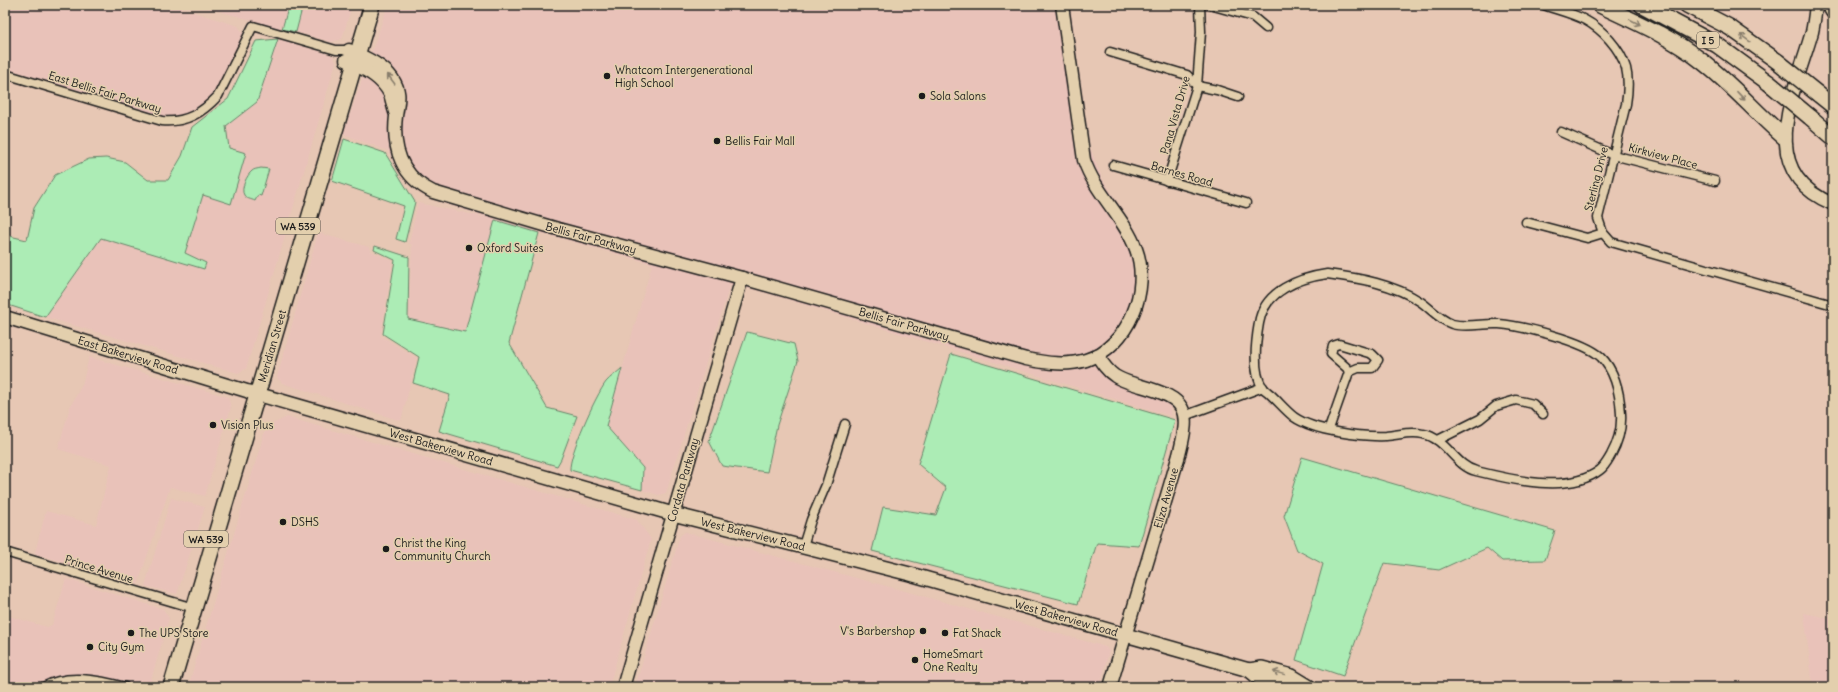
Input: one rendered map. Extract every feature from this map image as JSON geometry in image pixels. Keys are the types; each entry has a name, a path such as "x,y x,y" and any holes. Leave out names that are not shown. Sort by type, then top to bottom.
{"highway":[{"name":"Meridian Street","path":"171,687 185,642 320,150 363,5"},
{"name":"Meridian Street","path":"163,687 186,606 308,221 348,56 372,5"},
{"path":"1600,5 1660,35 1698,58 1730,84 1754,111 1784,137"},
{"name":"I 5","path":"1642,5 1717,45 1770,83 1833,137"},
{"name":"I 5","path":"1687,5 1729,27 1776,60 1833,106"},
{"path":"1830,5 1833,12"},
{"path":"308,221 306,213 320,164 320,150"},
{"path":"185,642 185,625 188,616 186,606"}],"main road":[{"name":"West Bakerview Road","path":"254,393 673,514 803,546 1249,670 1260,679 1287,687"},
{"name":"West Bakerview Road","path":"1249,670 1262,668 1292,676 1304,687"}],"street":[{"name":"Bellis Fair Parkway","path":"348,56 382,82 391,96 396,115 395,145 398,157 408,174 424,188 449,198 558,229 742,278 1026,359 1045,363 1060,363 1086,360 1097,355 1116,339 1131,318 1137,304 1140,287 1140,271 1136,249 1130,237 1090,176 1084,160 1062,5"},
{"name":"Pana Vista Drive","path":"1168,181 1197,86 1201,32 1200,5"},
{"path":"1210,5 1253,17 1266,28"},
{"name":"Sterling Drive","path":"1544,5 1584,19 1598,28 1617,51 1626,67 1628,88 1598,218 1603,233"},
{"path":"1816,6 1812,31 1789,108 1784,137 1791,167 1799,180 1818,197 1833,204"},
{"name":"East Bellis Fair Parkway","path":"5,74 162,121 173,122 193,116 209,105 218,96 253,26 348,56"},
{"path":"1110,52 1187,74 1197,86 1217,90 1238,97"},
{"path":"1789,108 1790,140 1796,160 1809,179 1833,198"},
{"name":"Kirkview Place","path":"1561,132 1613,154 1715,181"},
{"name":"Barnes Road","path":"1113,165 1246,203"},
{"path":"1526,222 1586,238 1603,233 1612,242 1833,305"},
{"path":"1327,274 1362,279 1407,294 1422,303 1448,323 1464,326 1490,324 1520,327 1541,332 1582,347 1601,357 1618,386 1621,414 1620,434 1614,449 1602,469 1584,479 1569,483 1534,482 1499,477 1472,470 1457,459 1438,440 1425,434 1408,433 1387,436 1356,434 1314,426 1295,418 1263,387 1256,360 1256,337 1259,317 1266,305 1287,286 1299,280 1327,274"},
{"name":"Cordata Parkway","path":"624,686 742,278"},
{"name":"East Bakerview Road","path":"5,318 254,393"},
{"path":"1329,429 1349,372 1358,368 1372,368 1378,360 1372,354 1336,345 1333,346 1331,354 1347,368 1349,372"},
{"path":"1097,355 1108,371 1116,377 1173,397 1179,404 1184,416 1263,387"},
{"path":"1438,440 1480,419 1496,406 1516,400 1533,404 1544,414"},
{"name":"Eliza Avenue","path":"1110,687 1184,433 1184,416"},
{"path":"803,546 811,520 826,485 845,424"},
{"name":"Prince Avenue","path":"5,552 186,606"},
{"path":"42,687 66,680 85,679 103,681 125,687"}],"shaded area":[{"path":"5,5 181,5 181,8 238,26 244,34 215,95 192,112 169,118 5,68"},
{"path":"198,5 289,5 282,29"},
{"path":"303,5 352,5 342,39 331,42 296,32"},
{"name":"Bellis Fair Mall","path":"388,5 1070,5 1089,145 1102,178 1138,235 1143,250 1148,278 1145,302 1132,331 1114,354 1096,367 1107,378 1120,386 1164,400 1171,407 1171,416 756,290 730,285 666,493 658,495 642,490 642,468 606,426 652,264 495,220 465,332 408,319 412,245 409,243 418,203 489,218 434,200 409,183 395,165 388,151 343,134"},
{"path":"278,39 332,55 336,62 246,369 238,373 234,372 45,317 101,238 204,269 206,263 185,253 203,195 231,203 229,149 226,126 257,102"},
{"path":"318,233 369,247 371,251 393,261 381,336 417,358 401,421 282,383 277,377"},
{"path":"89,357 228,397 231,407 205,496 170,487 138,584 36,554 35,552 46,511 96,525 111,465 58,449 70,407 82,385"},
{"path":"287,417 637,520 651,539 609,687 188,687 266,427"},
{"path":"171,498 205,507 177,594 145,586"},
{"path":"685,532 1106,647 1109,651 1100,687 635,687 680,536"},
{"path":"66,579 163,609 169,618 149,687 5,687 5,615 47,627 52,625"},
{"path":"1804,613 1833,619 1833,687 1813,687"}],"green space":[{"path":"289,5 303,5 296,32 282,29"},
{"path":"278,39 257,102 226,126 229,148 246,153 231,204 203,195 185,253 206,263 204,269 101,238 45,317 5,304 5,235 27,240 34,208 55,175 89,159 106,158 125,162 148,180 168,180 182,156 192,127 228,99 256,41"},
{"path":"344,139 385,153 415,202 405,242 396,239 404,206 332,181"},
{"path":"261,168 269,169 261,196 258,195 255,201 245,196 243,186 250,173"},
{"path":"495,220 539,233 509,343 547,408 577,416 557,466 439,431 450,395 413,383 419,357 383,334 395,260 374,250 375,246 409,257 408,319 465,332"},
{"path":"747,332 794,344 798,361 777,425 767,472 722,466 709,441"},
{"path":"951,354 1175,420 1139,546 1097,543 1078,604 872,551 883,507 936,515 946,488 918,464"},
{"path":"622,368 606,426 643,468 642,490 570,470 578,439 596,399 609,378"},
{"path":"1302,457 1555,531 1545,560 1502,561 1487,548 1439,570 1384,563 1343,676 1296,660 1323,564 1297,550 1284,516"}],"place":[{"name":"Whatcom Intergenerational High School","path":"607,76"},
{"name":"Sola Salons","path":"922,96"},
{"name":"Bellis Fair Mall","path":"717,141"},
{"name":"Oxford Suites","path":"469,248"},
{"name":"Vision Plus","path":"213,425"},
{"name":"DSHS","path":"283,522"},
{"name":"Christ the King Community Church","path":"386,549"},
{"name":"V's Barbershop","path":"923,631"},
{"name":"The UPS Store","path":"131,633"},
{"name":"Fat Shack","path":"945,633"},
{"name":"City Gym","path":"90,647"},
{"name":"HomeSmart One Realty","path":"915,660"}]}
